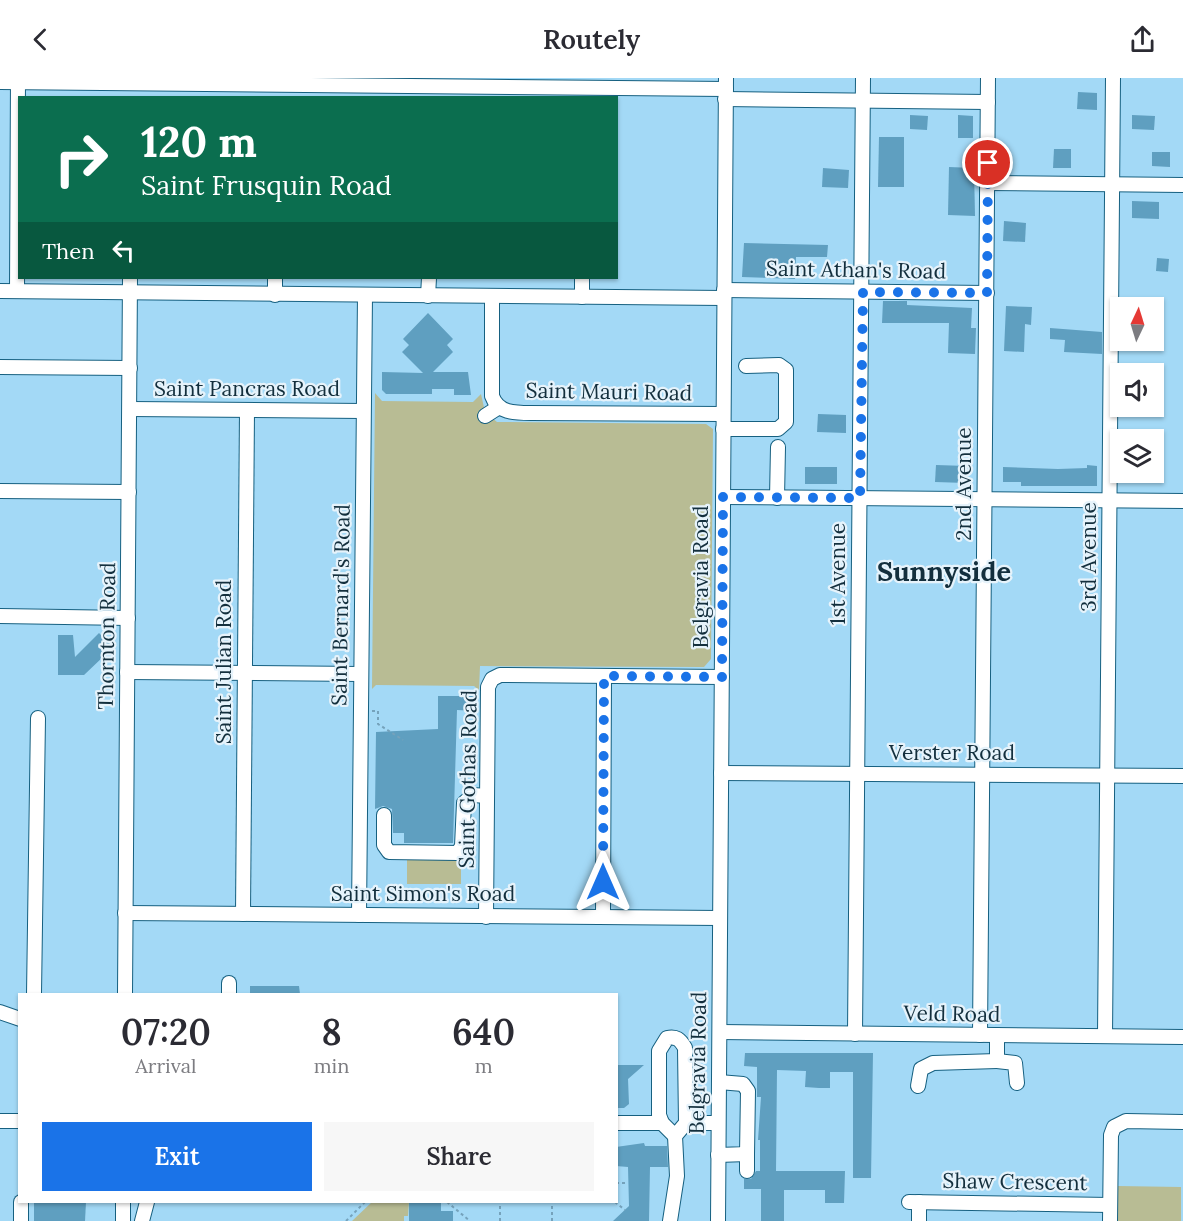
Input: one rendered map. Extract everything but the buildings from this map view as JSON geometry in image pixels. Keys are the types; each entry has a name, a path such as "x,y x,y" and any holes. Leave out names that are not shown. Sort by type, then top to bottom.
{"street":[{"name":"1st Avenue","path":"855,1034 863,78"},
{"name":"2nd Avenue","path":"980,1035 988,78"},
{"name":"3rd Avenue","path":"1105,1036 1113,78"},
{"path":"0,82 18,80 133,87 726,89 863,101 988,102"},
{"path":"16,291 18,80"},
{"name":"Belgravia Road","path":"718,1221 726,89"},
{"path":"987,183 1183,185"},
{"name":"Thornton Road","path":"124,993 130,279"},
{"path":"275,279 275,294"},
{"path":"428,296 429,279"},
{"path":"582,279 582,297"},
{"name":"Saint Athan's Road","path":"0,291 582,297 863,292 987,293"},
{"name":"Saint Bernard's Road","path":"359,915 365,295"},
{"path":"485,416 498,406 492,396 491,379 492,296"},
{"path":"723,429 778,429 786,422 786,370 779,365 746,366"},
{"path":"0,367 130,368"},
{"name":"Saint Mauri Road","path":"498,406 508,412 531,413 723,414"},
{"name":"Saint Pancras Road","path":"130,409 363,411"},
{"name":"Saint Julian Road","path":"243,914 247,410"},
{"path":"777,498 778,447"},
{"path":"0,491 129,492"},
{"path":"723,497 1183,501"},
{"path":"0,616 128,618"},
{"path":"128,672 362,674"},
{"name":"Saint Gothas Road","path":"486,916 488,687 492,679 500,675 604,676"},
{"path":"603,916 604,676 722,677"},
{"path":"34,993 38,717"},
{"name":"Verster Road","path":"721,773 1183,776"},
{"path":"384,814 384,845 388,852 458,853 462,846 464,803 473,795 487,796"},
{"name":"Saint Simon's Road","path":"125,913 720,918"},
{"path":"0,1012 18,1018"},
{"name":"Veld Road","path":"720,1032 1183,1037"},
{"path":"997,1035 998,1061"},
{"path":"670,1221 677,1176 675,1136 662,1123 659,1115 659,1051 667,1038 674,1037 681,1040 685,1048 686,1123 675,1136"},
{"path":"918,1086 921,1069 933,1063 998,1061 1015,1063 1017,1083"},
{"path":"719,1082 740,1083 746,1086 747,1171"},
{"path":"0,1121 18,1121"},
{"path":"1110,1221 1111,1135 1114,1127 1126,1121 1183,1122"},
{"path":"618,1123 662,1123"},
{"path":"686,1123 718,1123"},
{"path":"718,1155 747,1154"},
{"name":"Shaw Crescent","path":"919,1221 914,1202 1110,1205"},
{"path":"21,1203 21,1221"},
{"path":"123,1203 123,1221"},
{"path":"142,1221 147,1203"}],"path":[{"path":"369,711 378,711 378,724 403,740"},
{"path":"618,1183 627,1183"},
{"path":"346,1221 364,1203"},
{"path":"448,1203 470,1221"},
{"path":"500,1203 500,1221"},
{"path":"552,1203 552,1221"},
{"path":"616,1203 625,1210"}],"green space":[{"path":"375,393 382,401 473,402 481,394 485,412 497,422 706,424 713,429 711,659 704,667 480,666 479,690 474,686 376,685 372,689"},
{"path":"407,856 461,856 461,884 407,884"},
{"path":"1118,1186 1181,1187 1181,1221 1117,1221"},
{"path":"371,1203 409,1203 408,1216 404,1216 404,1221 352,1221"}],"district":[{"name":"Sunnyside","path":"944,572"}],"route":[{"path":"603,882 604,676 722,677 723,497 860,498 863,292 987,293 988,163"}]}
